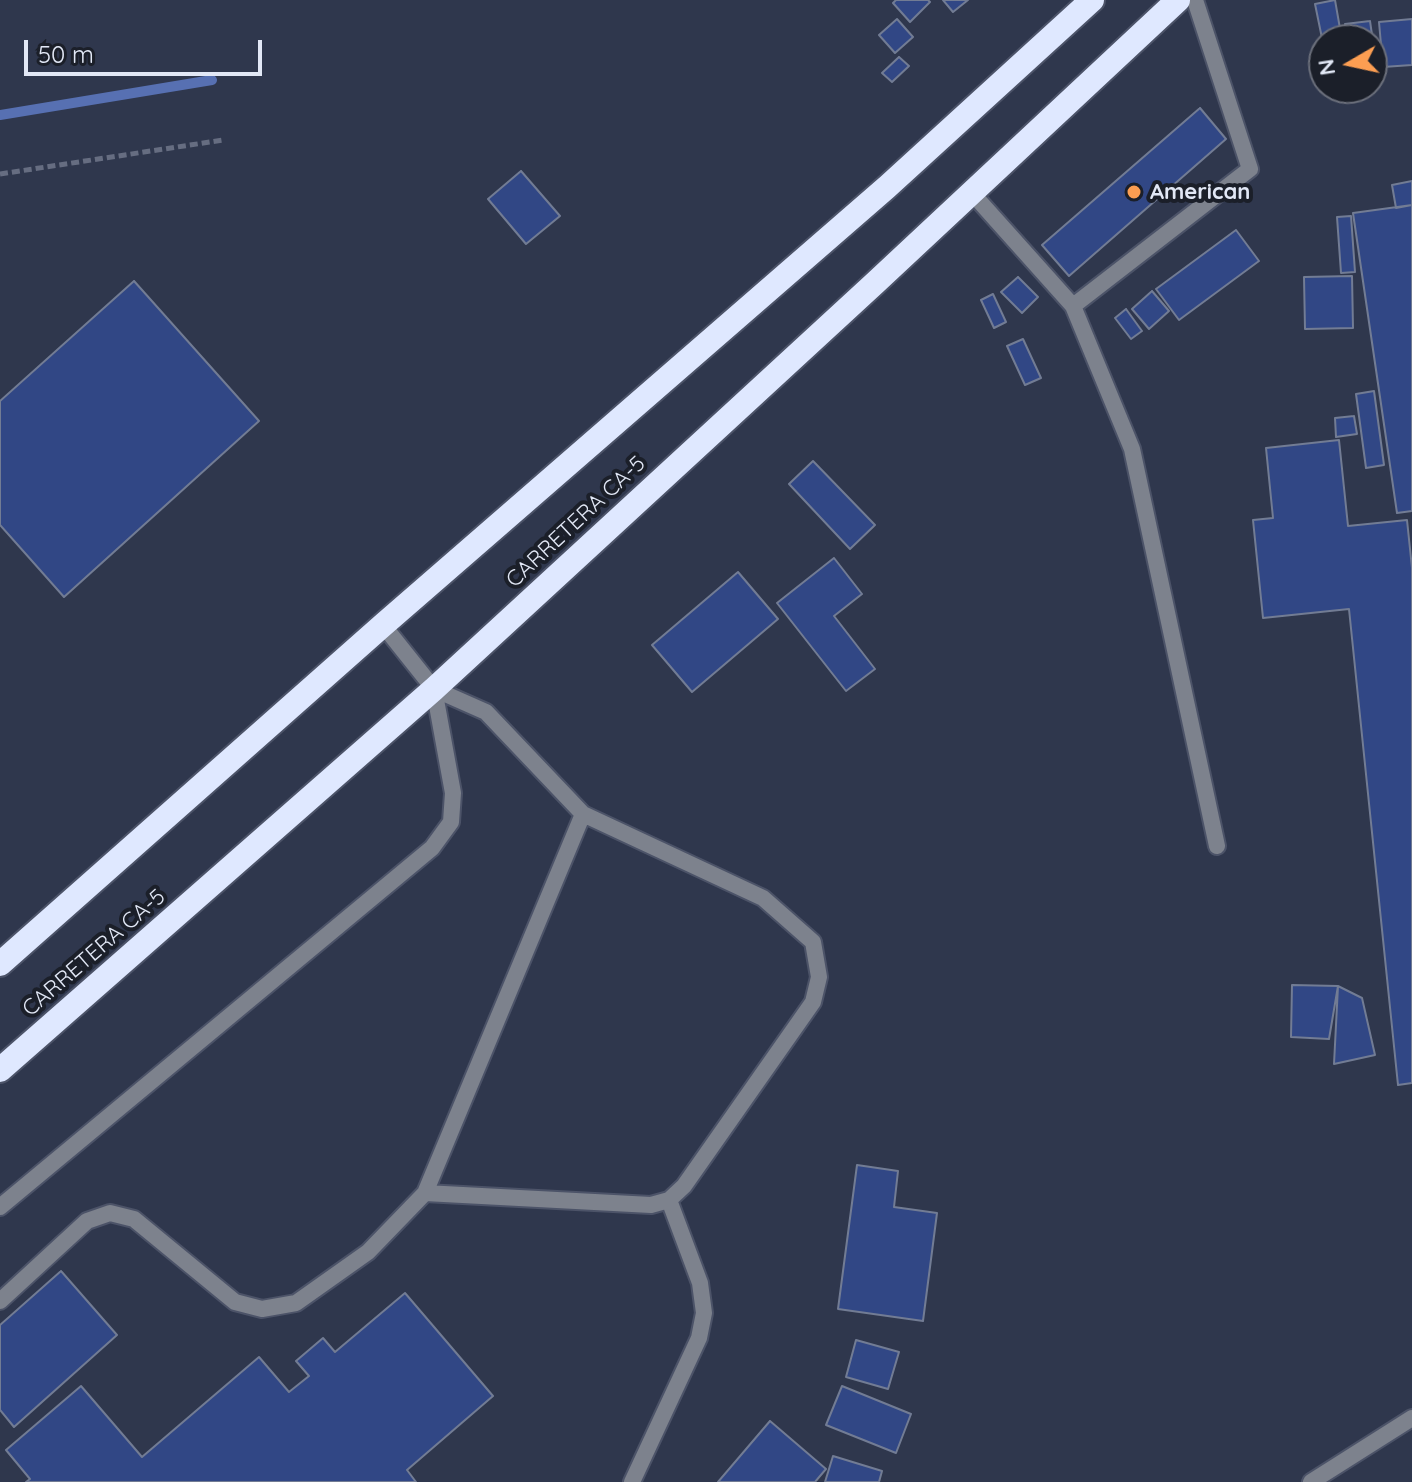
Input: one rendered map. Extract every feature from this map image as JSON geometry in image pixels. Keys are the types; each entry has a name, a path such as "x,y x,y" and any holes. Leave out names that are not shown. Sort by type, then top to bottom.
{"highway":[{"name":"CARRETERA CA-5","path":"0,964 383,625 887,187 1092,0"},
{"name":"CARRETERA CA-5","path":"0,1070 434,689 1178,0"}],"street":[{"path":"1073,306 1250,169 1195,0"},
{"path":"972,193 1073,306 1132,449 1217,846"},
{"path":"383,625 434,689 486,712 583,814 763,898 813,942 819,977 813,1002 684,1186 669,1200 651,1205 425,1193"},
{"path":"0,1207 432,848 451,822 453,793 434,689"},
{"path":"0,1301 87,1221 110,1213 134,1219 235,1302 262,1309 296,1303 368,1252 425,1193 583,814"},
{"path":"632,1482 699,1338 704,1313 700,1283 669,1200"},
{"path":"1311,1482 1412,1418"}],"path":[{"path":"0,174 223,140"}],"building":[{"path":"896,0 930,2 910,22 893,3"},
{"path":"943,0 968,0 953,12"},
{"path":"1335,0 1339,24 1319,24 1315,4"},
{"path":"897,19 913,37 895,53 879,35"},
{"path":"1412,19 1412,65 1388,67 1388,24 1379,22"},
{"path":"899,57 909,66 892,82 882,73"},
{"name":"American","path":"1200,108 1226,139 1069,276 1042,245"},
{"path":"521,171 560,216 526,244 488,199"},
{"path":"1412,181 1412,205 1396,208 1392,185"},
{"path":"1412,205 1412,511 1397,513 1353,213"},
{"path":"1351,216 1355,272 1341,273 1337,217"},
{"path":"1236,230 1259,261 1179,320 1156,289"},
{"path":"1352,276 1353,328 1305,329 1304,277"},
{"path":"1018,277 1038,297 1022,313 1001,292"},
{"path":"134,281 259,421 64,597 0,525 0,401"},
{"path":"1152,291 1169,311 1149,329 1132,309"},
{"path":"993,294 1006,322 994,328 981,300"},
{"path":"1126,309 1142,331 1131,339 1115,318"},
{"path":"1023,339 1041,378 1025,385 1007,346"},
{"path":"1374,391 1384,465 1366,468 1356,394"},
{"path":"1354,416 1357,434 1336,437 1335,418"},
{"path":"1339,440 1348,526 1407,520 1412,568 1412,1083 1398,1085 1349,609 1263,618 1253,520 1273,518 1266,448"},
{"path":"813,461 875,525 850,549 789,484"},
{"path":"834,558 862,594 834,616 875,669 846,691 777,603"},
{"path":"738,572 778,619 692,692 652,645"},
{"path":"1292,985 1338,986 1329,1039 1291,1037"},
{"path":"1338,986 1362,998 1375,1055 1334,1064"},
{"path":"857,1165 898,1171 894,1207 937,1213 923,1321 838,1309"},
{"path":"61,1271 117,1335 14,1427 0,1410 0,1325"},
{"path":"405,1293 493,1396 407,1470 416,1482 26,1482 30,1479 6,1450 81,1386 142,1457 259,1357 289,1392 309,1376 296,1361 323,1338 335,1352"},
{"path":"856,1340 899,1352 888,1389 846,1377"},
{"path":"842,1386 911,1414 896,1453 826,1425"},
{"path":"770,1421 826,1469 815,1482 718,1482"},
{"path":"833,1456 882,1471 879,1482 825,1482"}],"waterway":[{"path":"0,115 212,80"}],"place":[{"name":"American","path":"1134,192"}]}
